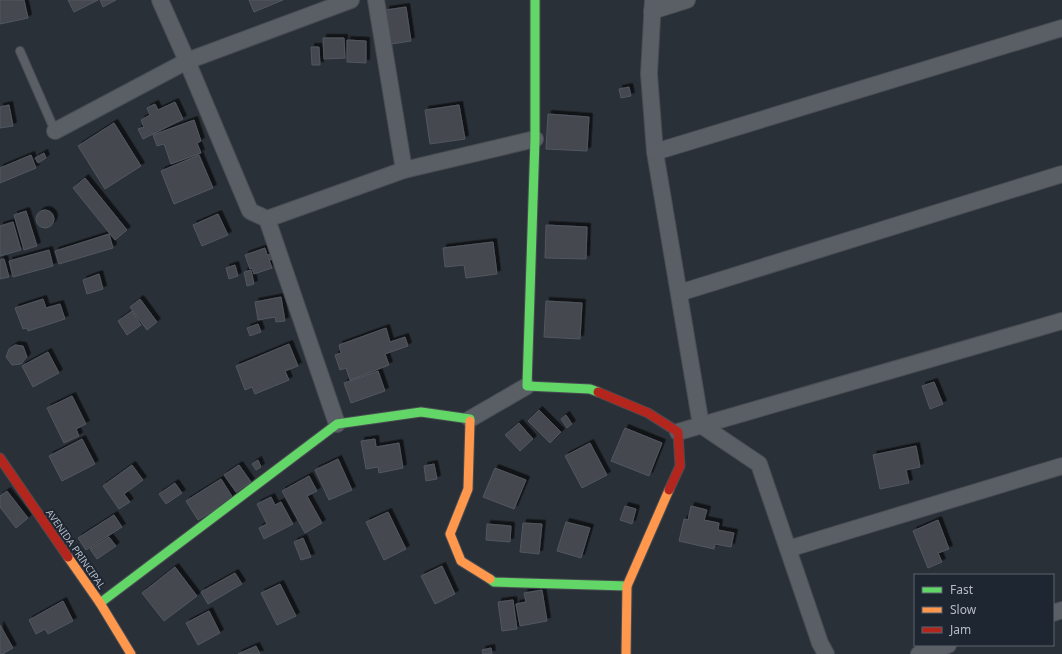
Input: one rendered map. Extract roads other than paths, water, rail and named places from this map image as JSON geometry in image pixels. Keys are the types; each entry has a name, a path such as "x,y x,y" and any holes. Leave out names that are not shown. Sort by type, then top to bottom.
{"street":[{"path":"160,0 250,211 267,219 404,170 535,139"},
{"path":"55,130 187,61 351,0"},
{"path":"376,0 404,170"},
{"path":"526,386 535,139 535,0"},
{"path":"687,0 652,5 649,74 655,152 701,425 760,464 820,643 826,654"},
{"path":"655,152 1062,28"},
{"path":"679,294 1062,174"},
{"path":"267,219 337,424"},
{"path":"100,603 337,424 421,412 470,418 526,386 590,389 648,413 678,432 1062,321"},
{"path":"470,418 468,489 450,534 461,561 494,582 627,586"},
{"path":"626,654 627,586 680,466 678,432"},
{"name":"AVENIDA PRINCIPAL","path":"0,458 100,603 131,654"},
{"path":"788,549 1062,466"},
{"path":"919,654 945,646"}],"lane":[{"path":"20,52 55,130"}]}
